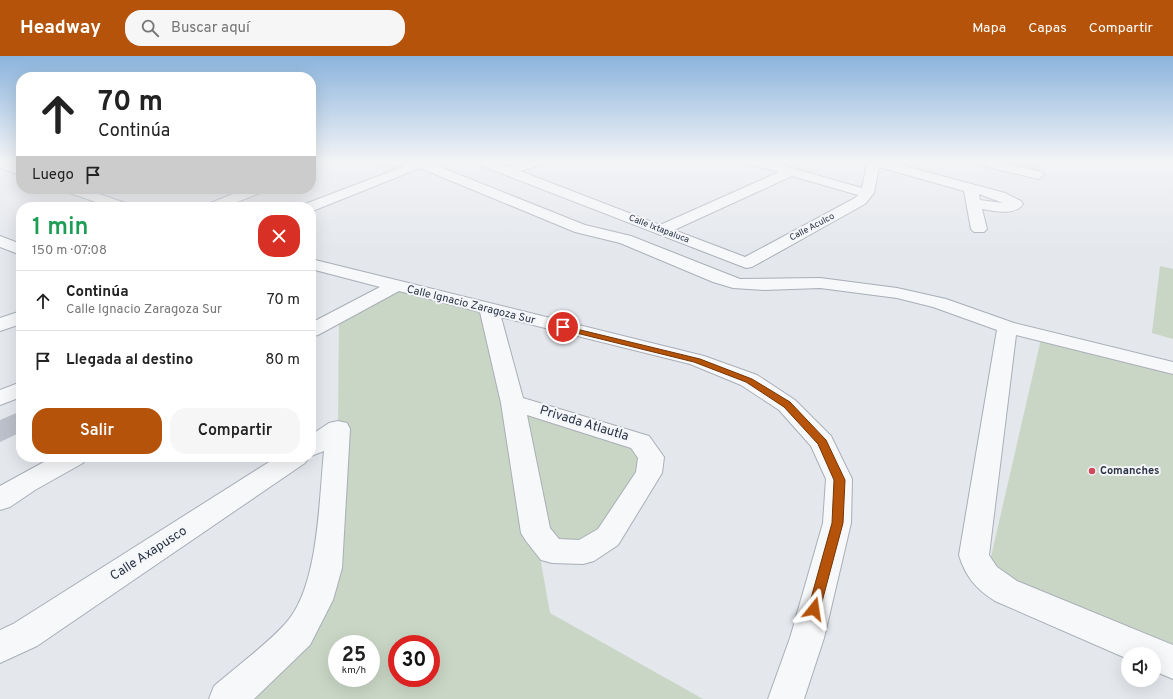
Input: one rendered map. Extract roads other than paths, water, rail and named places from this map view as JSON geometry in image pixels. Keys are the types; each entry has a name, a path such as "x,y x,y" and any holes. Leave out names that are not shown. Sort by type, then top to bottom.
{"street":[{"path":"316,205 352,191"},
{"path":"491,191 580,229 625,239 719,278 739,284 764,285 820,283 897,293 939,303 1007,327 1173,368"},
{"path":"508,191 576,218"},
{"name":"Calle Ixtapaluca","path":"567,191 746,263"},
{"path":"668,232 759,191"},
{"path":"860,191 867,193"},
{"path":"971,191 979,229"},
{"path":"973,203 1002,207 1013,206 1016,204 1000,196 982,191"},
{"name":"Calle Aculco","path":"746,263 860,201 867,193"},
{"path":"86,194 109,202"},
{"path":"225,202 245,194"},
{"path":"0,241 16,248"},
{"name":"Calle Ignacio Zaragoza Sur","path":"316,265 697,360 749,380 787,405 822,442 839,480 838,523 807,638 786,699"},
{"path":"316,328 395,286"},
{"name":"Privada Atlautla","path":"489,309 513,403 536,533 552,551 583,552 608,537 649,473 651,457 640,442 513,403"},
{"path":"0,325 16,319"},
{"path":"1007,327 974,555 977,568 989,581 1006,591 1173,662"},
{"path":"0,398 16,391"},
{"path":"227,699 298,634 318,600 327,568 338,429 316,444"},
{"path":"0,500 26,482 64,462"},
{"name":"Calle Axapusco","path":"0,647 25,634 288,462"}],"place":[{"name":"Comanches","path":"1092,471"}]}
